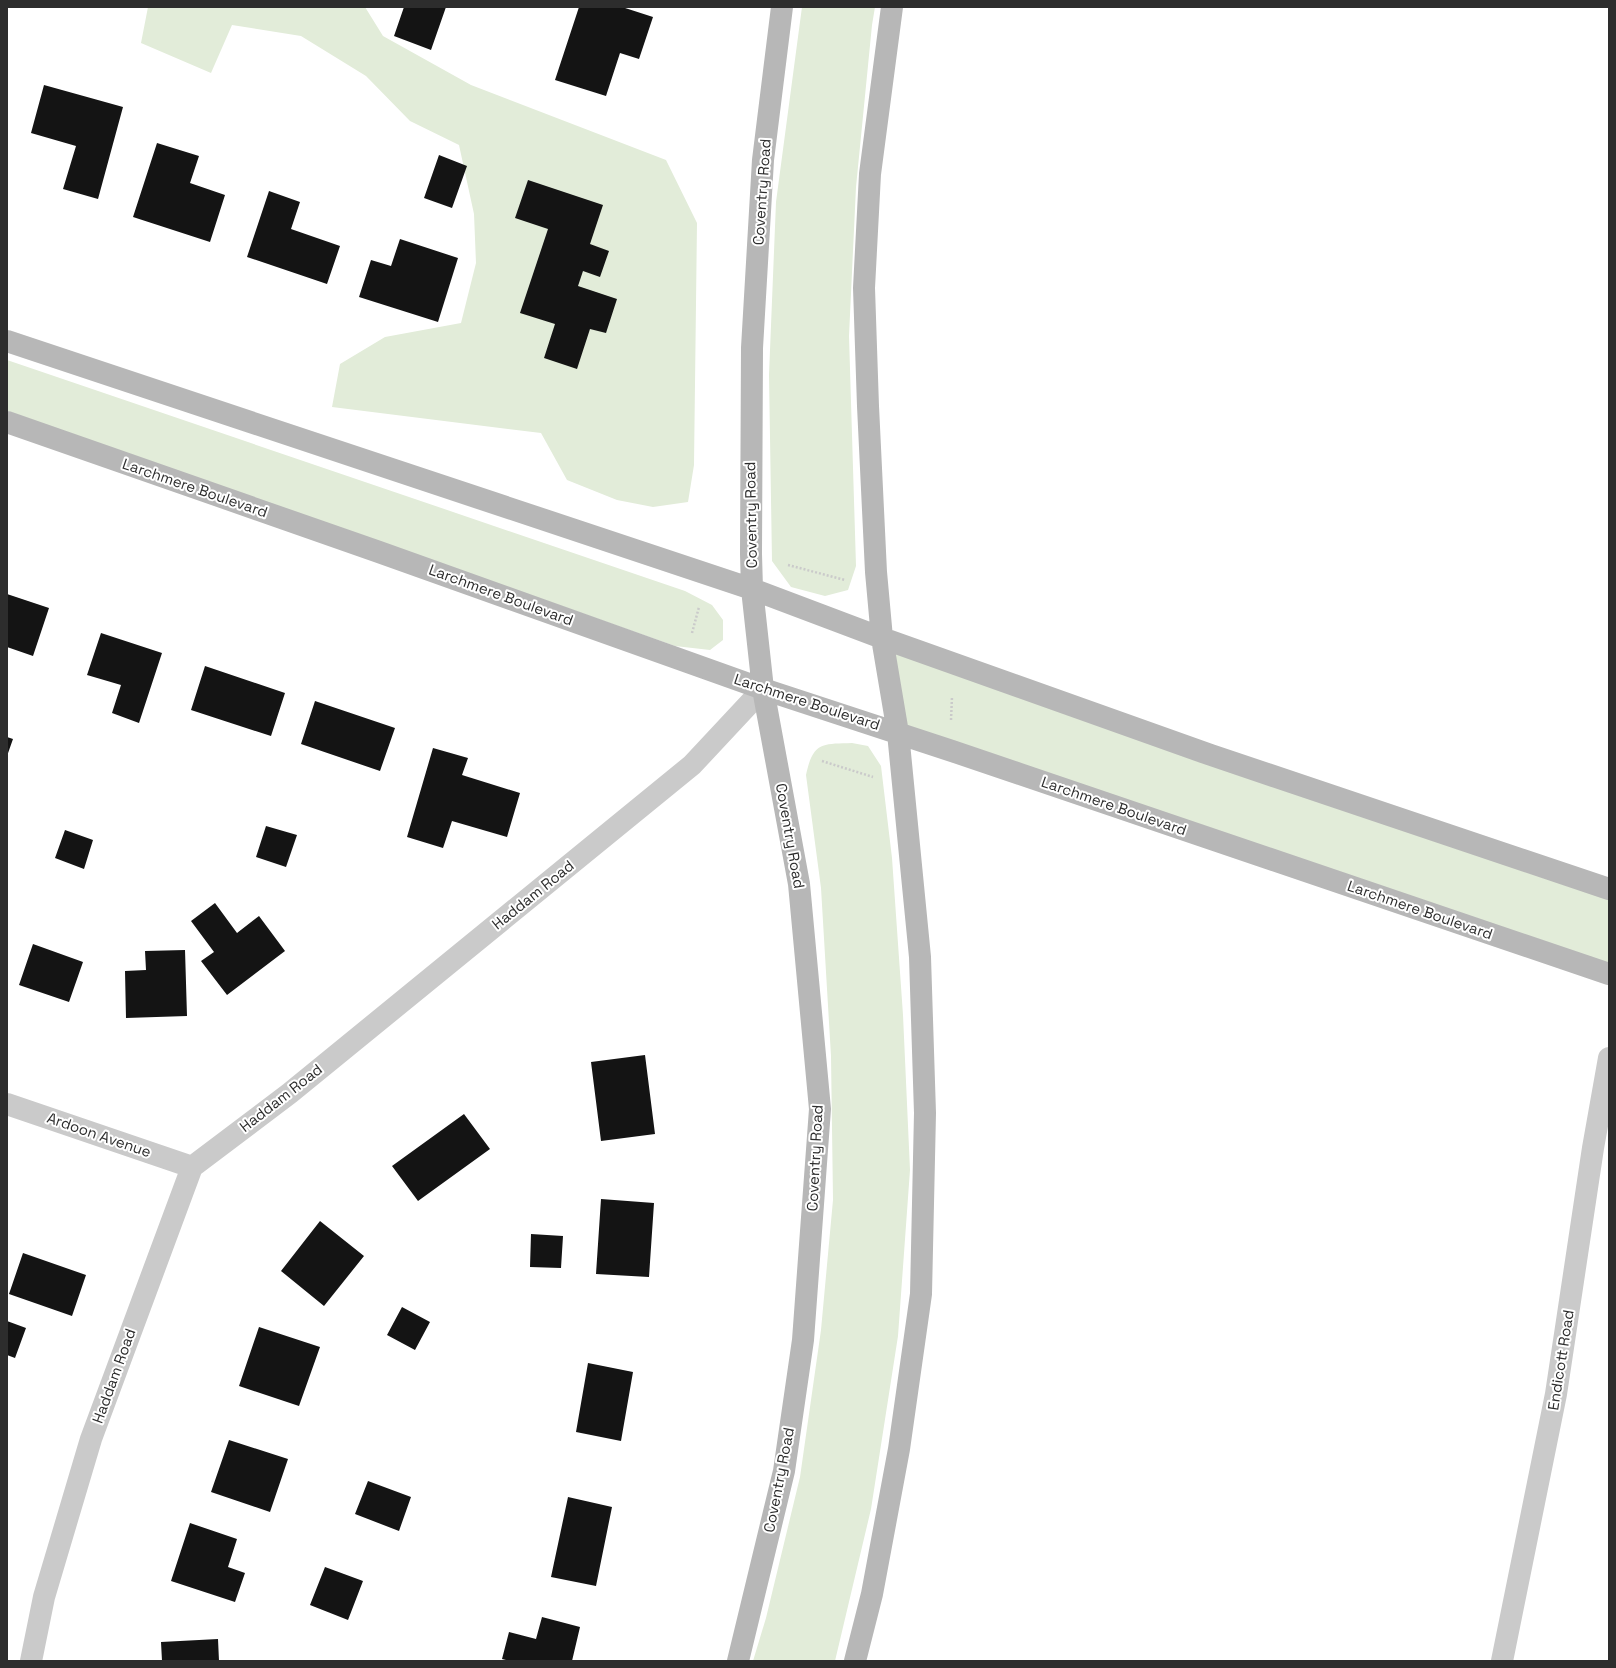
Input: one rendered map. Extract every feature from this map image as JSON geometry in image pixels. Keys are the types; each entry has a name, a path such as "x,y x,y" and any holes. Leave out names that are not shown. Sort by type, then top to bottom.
{"main road":[{"name":"Coventry Road","path":"738,1661 784,1471 803,1340 820,1109 799,884 762,689 752,589 750,509 752,348 763,160 782,7"},
{"path":"855,1661 872,1594 899,1449 921,1294 925,1113 920,957 898,733 882,638 876,564 864,288 870,174 892,7"},
{"path":"7,340 752,589 882,638 1218,757 1609,889"},
{"name":"Larchmere Boulevard","path":"7,422 379,552 762,689 898,733 1609,974"}],"street":[{"name":"Haddam Road","path":"31,1661 44,1597 91,1440 192,1167 290,1093 692,765 762,689"},
{"name":"Endicott Road","path":"1502,1661 1556,1394 1592,1156 1609,1058"},
{"name":"Ardoon Avenue","path":"7,1104 192,1167"}],"path":[{"path":"788,565 845,580"},
{"path":"692,635 699,607"},
{"path":"951,726 952,697"},
{"path":"822,761 876,778"}],"green space":[{"path":"148,7 365,7 383,36 471,85 666,160 697,223 694,465 688,502 653,507 617,500 567,480 541,433 332,407 340,364 385,337 461,323 476,263 474,214 459,145 410,121 366,76 301,36 232,25 211,73 141,43"},
{"path":"802,7 875,7 856,187 849,336 856,566 848,590 825,596 791,587 772,561 769,375 776,202"},
{"path":"7,360 685,591 712,605 723,620 723,640 710,650 675,646 7,411"},
{"path":"882,638 1609,889 1609,974 898,733"},
{"path":"852,743 868,746 881,766 892,858 903,1015 910,1170 898,1336 871,1509 835,1661 753,1661 766,1618 800,1477 821,1330 833,1200 831,1056 821,888 806,775 812,756 820,747 833,744"}],"building":[{"path":"404,7 446,7 431,50 394,36"},
{"path":"579,7 622,7 653,17 639,59 620,53 606,96 555,80"},
{"path":"44,85 123,107 98,199 63,189 76,146 31,133"},
{"path":"157,143 199,156 190,183 225,195 210,242 133,217"},
{"path":"439,155 467,166 452,208 424,198"},
{"path":"528,180 603,205 590,244 609,251 600,277 583,271 578,286 617,299 606,333 590,329 577,369 544,358 555,324 520,313 548,229 515,218"},
{"path":"269,191 300,202 291,229 340,246 327,284 247,257"},
{"path":"400,239 458,258 438,322 359,297 371,260 391,266"},
{"path":"7,594 49,608 33,656 7,647"},
{"path":"101,633 162,653 139,723 112,713 121,685 87,675"},
{"path":"205,666 285,693 271,736 191,710"},
{"path":"315,701 395,728 380,771 301,744"},
{"path":"7,737 13,739 7,756"},
{"path":"433,748 468,758 462,775 520,793 507,837 452,821 443,848 407,837"},
{"path":"266,826 297,835 286,867 256,857"},
{"path":"65,830 93,840 84,869 55,858"},
{"path":"215,903 237,933 259,916 285,951 227,995 201,961 214,952 191,921"},
{"path":"33,944 83,962 69,1002 19,985"},
{"path":"185,950 187,1016 126,1018 125,971 146,970 145,951"},
{"path":"645,1055 655,1134 601,1141 591,1062"},
{"path":"464,1114 490,1149 418,1201 392,1166"},
{"path":"601,1199 654,1203 649,1277 596,1274"},
{"path":"320,1221 364,1256 324,1306 281,1271"},
{"path":"531,1234 563,1236 561,1268 530,1267"},
{"path":"23,1253 86,1275 72,1316 9,1294"},
{"path":"402,1307 430,1322 415,1350 387,1335"},
{"path":"7,1321 26,1328 15,1358 7,1355"},
{"path":"259,1327 320,1347 299,1406 239,1386"},
{"path":"588,1363 633,1372 621,1441 576,1432"},
{"path":"229,1440 288,1459 270,1512 211,1492"},
{"path":"368,1481 411,1497 399,1531 355,1514"},
{"path":"568,1497 612,1507 596,1586 551,1577"},
{"path":"190,1523 237,1539 228,1567 245,1573 235,1602 171,1581"},
{"path":"325,1567 363,1581 348,1620 310,1605"},
{"path":"542,1617 580,1627 572,1661 510,1661 502,1659 509,1632 536,1639"},
{"path":"218,1639 219,1661 162,1661 161,1642"}]}
